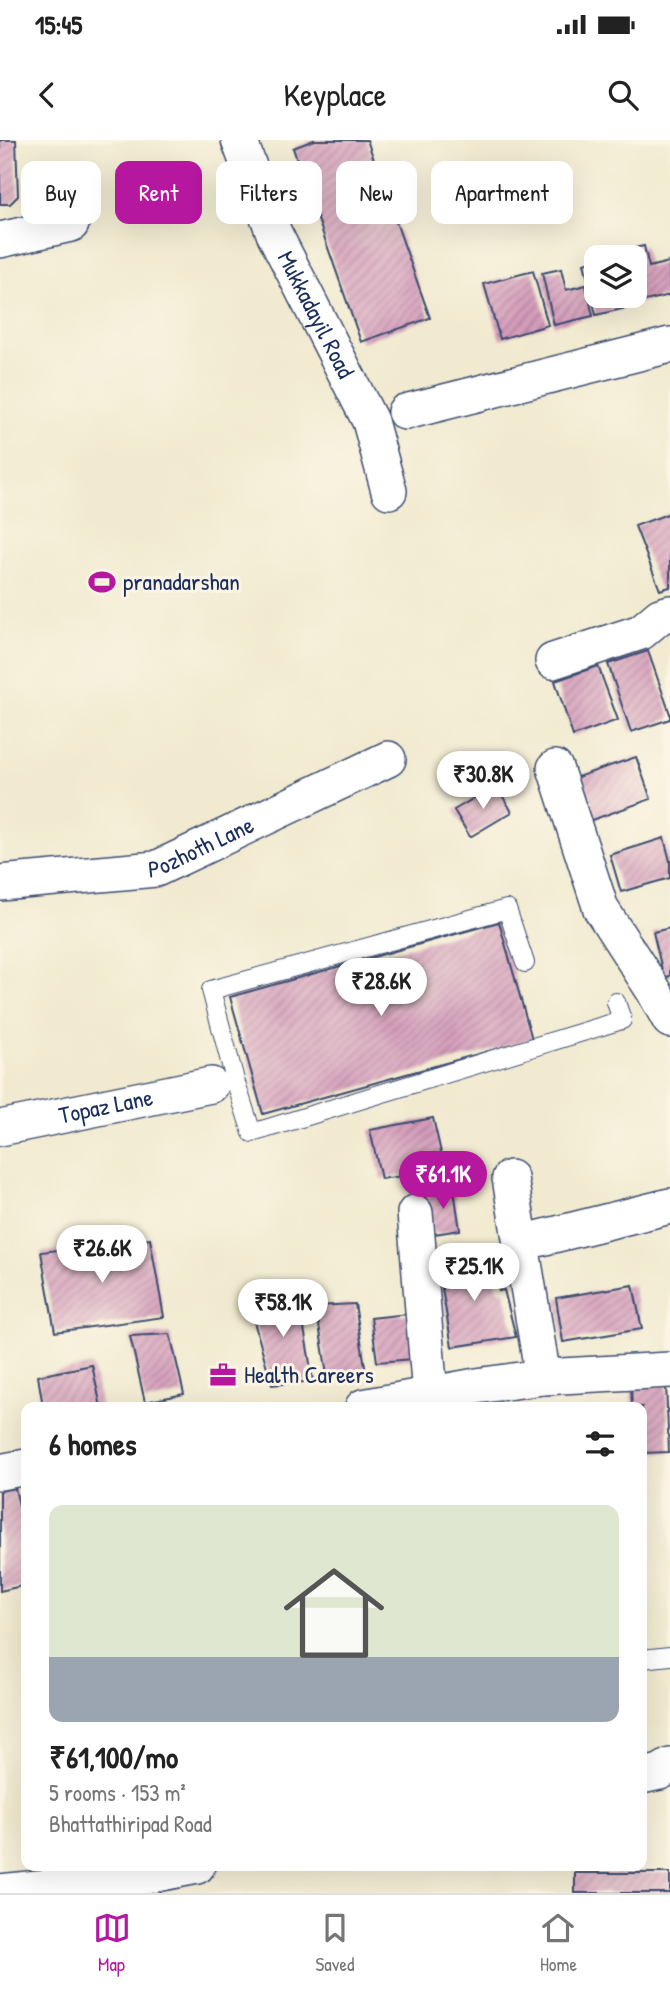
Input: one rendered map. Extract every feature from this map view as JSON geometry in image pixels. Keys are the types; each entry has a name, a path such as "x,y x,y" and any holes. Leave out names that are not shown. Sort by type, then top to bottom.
{"street":[{"name":"Mukkadayil Road","path":"239,140 274,233 370,421 389,491"},
{"path":"0,240 71,224"},
{"path":"405,412 670,345"},
{"path":"553,661 641,632 660,615 670,613"},
{"name":"Pozhoth Lane","path":"0,883 156,869 388,759"},
{"path":"555,768 601,909 670,1020"},
{"name":"Topaz Lane","path":"0,1128 223,1082"},
{"path":"510,1178 543,1377"},
{"path":"521,1243 670,1206"},
{"path":"415,1213 430,1395"},
{"path":"391,1402 430,1395 478,1396 543,1377 670,1370"},
{"path":"0,1472 21,1468"},
{"path":"647,1775 660,1773 670,1766"},
{"path":"0,1892 135,1878 171,1871"}],"lane":[{"path":"525,963 507,909 211,990 223,1082 252,1133 622,1020 616,1002"},
{"path":"647,1658 670,1656"}],"building":[{"path":"0,140 16,140 18,196 10,204 0,204"},
{"path":"314,140 367,140 374,161 336,161 336,224 397,224 430,318 361,342 320,224 322,224 322,161 298,161 293,148"},
{"path":"647,259 649,267 669,262 670,295 647,301"},
{"path":"561,269 566,290 584,286 584,308 591,308 593,316 554,325 542,273"},
{"path":"533,271 548,325 500,339 484,284"},
{"path":"594,308 626,308 596,315"},
{"path":"670,513 670,587 660,590 635,526"},
{"path":"648,651 670,719 631,732 608,664"},
{"path":"598,666 618,720 573,736 555,681"},
{"path":"636,757 651,799 589,821 574,778"},
{"path":"496,785 512,812 470,837 454,810"},
{"path":"664,838 670,861 670,878 621,892 610,855"},
{"path":"499,922 532,1039 263,1114 230,997"},
{"path":"670,928 670,976 664,978 653,932"},
{"path":"433,1118 445,1170 381,1179 370,1130"},
{"path":"454,1190 460,1230 434,1234 424,1192"},
{"path":"150,1239 164,1317 55,1332 41,1252"},
{"path":"486,1254 499,1291 504,1290 516,1337 452,1347 438,1265"},
{"path":"633,1285 642,1329 563,1342 556,1298"},
{"path":"298,1293 313,1381 272,1385 249,1304"},
{"path":"355,1304 366,1373 327,1375 316,1306"},
{"path":"408,1314 413,1359 377,1362 371,1318"},
{"path":"170,1334 184,1394 145,1402 130,1336"},
{"path":"92,1365 100,1402 42,1402 38,1376"},
{"path":"666,1385 669,1452 647,1453 647,1402 632,1402 631,1387"},
{"path":"15,1488 21,1514 21,1586 0,1591 0,1491"},
{"path":"575,1873 670,1873 670,1893 575,1893"}],"place":[{"name":"pranadarshan","path":"102,582"},
{"name":"Health Careers","path":"223,1375"}]}
